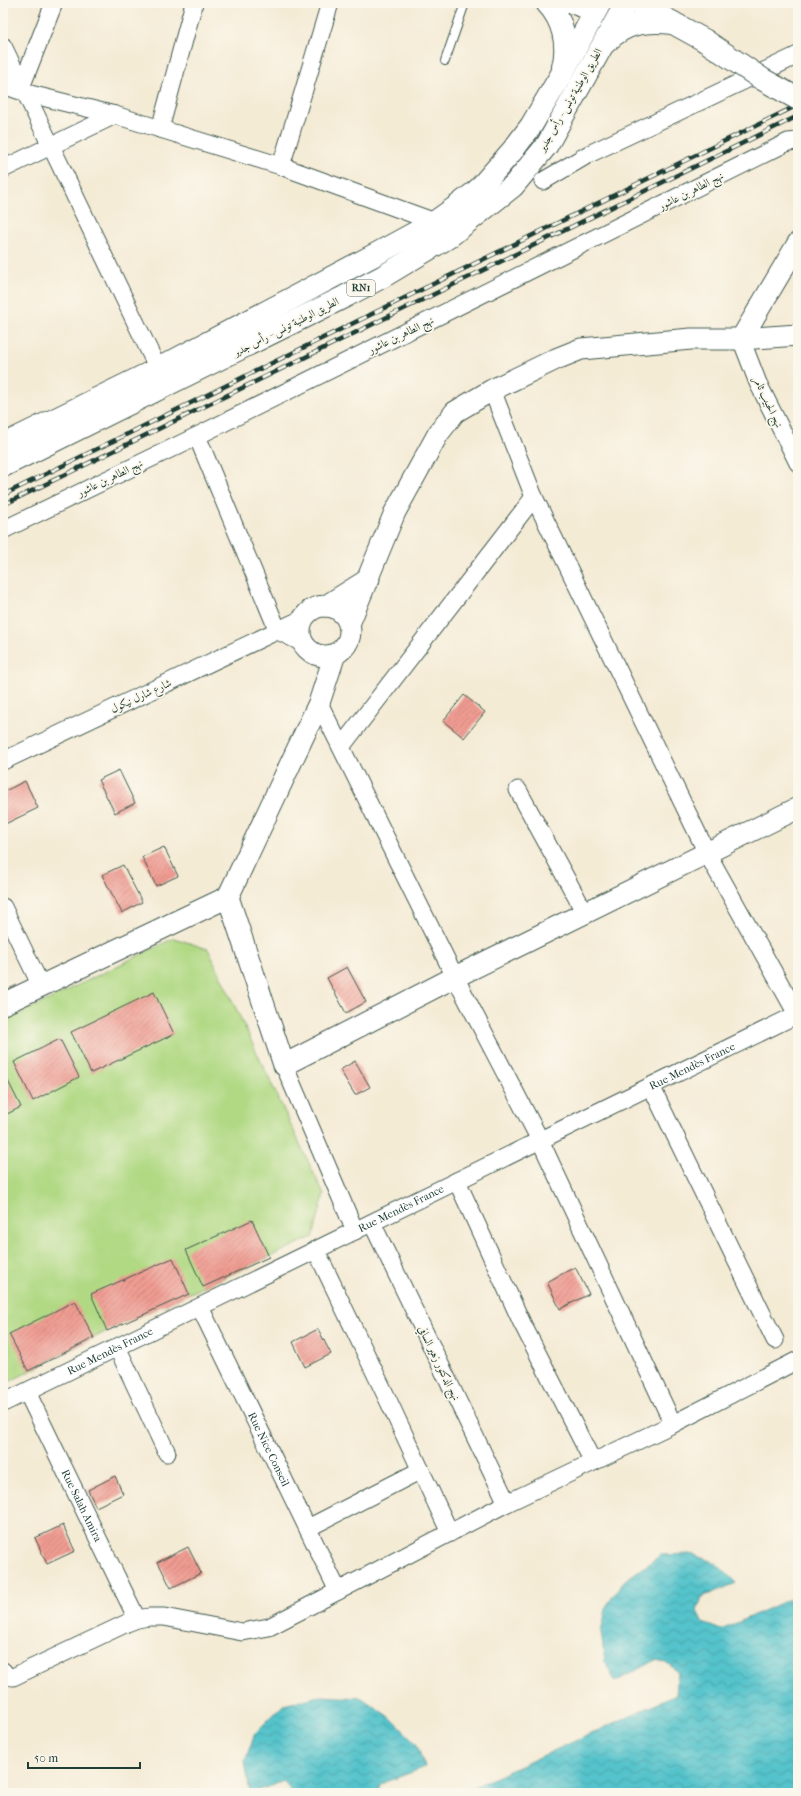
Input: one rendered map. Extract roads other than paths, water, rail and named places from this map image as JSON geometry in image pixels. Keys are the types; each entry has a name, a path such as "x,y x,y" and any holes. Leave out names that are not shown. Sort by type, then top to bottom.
{"highway":[{"path":"547,3 559,20 565,39 565,58 560,77"},
{"path":"637,3 704,40 762,79 798,99"},
{"path":"660,3 673,23"},
{"path":"598,8 621,12"},
{"name":"الطريق الوطنية تونس - رأس جدير","path":"3,445 158,369 435,222 478,190 513,150 531,126 598,8"},
{"name":"الطريق الوطنية تونس - رأس جدير","path":"3,466 344,297 382,277 447,238 513,186 547,145 621,12"},
{"path":"599,50 613,35 632,25 652,21 673,23"}],"street":[{"path":"24,89 54,3"},
{"path":"160,129 194,3"},
{"path":"281,166 330,3"},
{"path":"566,3 598,8"},
{"path":"3,46 158,369"},
{"path":"543,181 589,154 798,55"},
{"path":"3,85 24,89 115,115 281,166 435,222"},
{"path":"3,169 115,115"},
{"name":"نهج الطاهر بن عاشور","path":"3,530 197,436 788,142 798,141"},
{"path":"741,340 798,242"},
{"path":"197,436 278,631 319,656 335,654 344,648 349,639 349,624 369,579 395,512 438,434 455,412 492,390 556,359 581,350 691,339 741,340 798,335"},
{"name":"نهج الحبيب ثامر","path":"741,340 758,383 798,463"},
{"path":"492,390 534,498 707,853 798,1014"},
{"path":"341,746 534,498"},
{"path":"369,579 326,606 316,608 304,618 301,623 300,633 306,647 319,703 455,977 540,1140 672,1424"},
{"path":"326,606 340,611 349,624"},
{"name":"شارع شارل نيكول","path":"3,761 304,618"},
{"path":"3,1004 228,897 319,703 335,654"},
{"path":"518,790 585,913"},
{"path":"284,1065 455,977 798,808"},
{"path":"228,897 284,1065 355,1231"},
{"path":"3,907 41,986"},
{"name":"Rue Mendès France","path":"3,1404 798,1014"},
{"path":"651,1086 775,1340"},
{"path":"457,1181 522,1323 593,1462"},
{"name":"نهج الدكتور زهير السافي","path":"372,1223 507,1503"},
{"path":"316,1250 450,1533"},
{"name":"Rue Nice Conseil","path":"200,1307 338,1591"},
{"path":"117,1347 168,1453"},
{"path":"4,1672 7,1676 13,1677 137,1619 164,1617 242,1632 255,1631 269,1627 507,1503 672,1424 798,1360"},
{"name":"Rue Salah Amira","path":"27,1392 137,1619"},
{"path":"308,1528 421,1470"}],"lane":[{"path":"445,61 465,3"}],"water":[{"path":"691,1554 716,1563 736,1583 702,1597 697,1611 703,1623 721,1630 798,1595 798,1793 461,1793 676,1695 678,1672 666,1662 655,1660 615,1682 605,1661 601,1632 607,1605 624,1581 661,1555"},
{"path":"320,1696 362,1698 392,1719 416,1743 425,1767 381,1784 377,1793 292,1793 284,1781 250,1793 245,1761 255,1733 283,1705"}],"railway":[{"path":"3,495 798,105"},
{"path":"3,505 798,116"}]}
